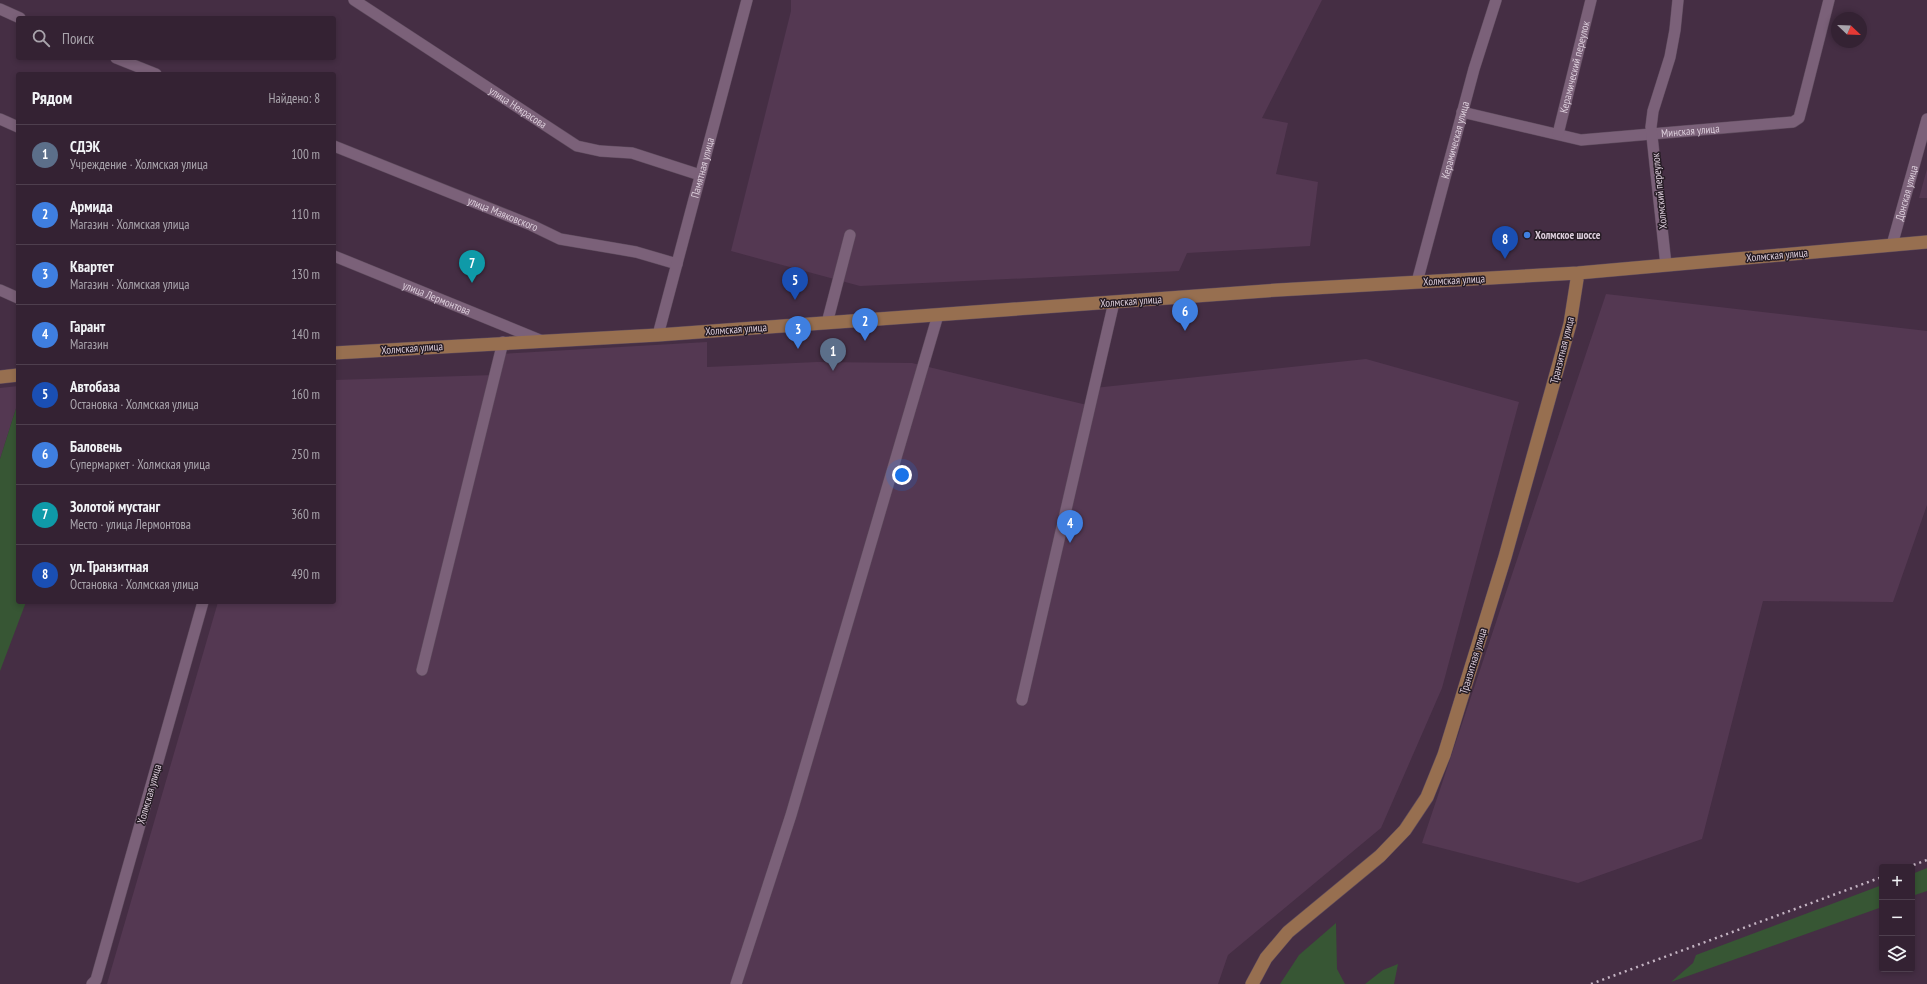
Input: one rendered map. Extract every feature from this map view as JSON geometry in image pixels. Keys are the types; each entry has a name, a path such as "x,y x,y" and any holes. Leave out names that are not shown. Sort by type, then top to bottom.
{"main road":[{"name":"Холмская улица","path":"336,353 503,342 658,335 1114,302 1578,273 1927,242"},
{"name":"Транзитная улица","path":"1252,984 1266,958 1288,932 1380,856 1405,830 1427,797 1444,755 1505,556 1570,324 1578,273"},
{"path":"0,377 16,376"}],"street":[{"name":"улица Некрасова","path":"354,0 577,146 600,151 632,153 700,175"},
{"name":"Памятная улица","path":"658,335 747,0"},
{"name":"Керамическая улица","path":"1417,282 1462,112 1496,0"},
{"name":"Керамический переулок","path":"1558,134 1591,0"},
{"name":"Холмский переулок","path":"1666,266 1653,134 1651,127 1653,111 1670,57 1678,0"},
{"name":"Минская улица","path":"1462,112 1582,140 1793,122 1799,118 1829,0"},
{"path":"0,9 16,16"},
{"path":"121,60 151,72"},
{"path":"0,119 16,126"},
{"name":"Донская улица","path":"1892,245 1927,119"},
{"name":"улица Маяковского","path":"336,147 531,225 560,239 636,252 677,264"},
{"path":"827,323 850,234"},
{"name":"улица Лермонтова","path":"336,257 540,340"},
{"path":"0,290 16,297"},
{"path":"1022,700 1114,302"},
{"path":"736,984 790,815 938,315"},
{"path":"422,670 503,342"},
{"name":"Холмская улица","path":"92,984 96,980 202,604"}],"shaded area":[{"path":"791,0 1322,0 1262,118 1288,123 1276,174 1318,182 1310,246 1187,253 1179,271 860,286 731,251 791,11"},
{"path":"1927,169 1927,198 1919,198"},
{"path":"1606,294 1927,331 1927,505 1893,602 1763,601 1702,839 1578,883 1422,843"},
{"path":"707,342 707,367 817,362 912,363 1087,405 1094,388 1366,359 1519,402 1442,688 1381,828 1228,955 1218,984 107,984 217,604 336,604 336,380 494,375 501,354"},
{"path":"16,386 16,408 0,459 0,388"}],"green space":[{"path":"16,408 16,604 25,604 0,671 0,459"},
{"path":"1927,868 1927,891 1915,895 1915,873"},
{"path":"1879,886 1879,908 1671,982 1693,963 1696,955"},
{"path":"1336,923 1337,969 1345,984 1280,984 1299,955"},
{"path":"1398,964 1394,984 1365,984 1383,970"}],"railway":[{"path":"1915,864 1927,860"},
{"path":"1591,984 1879,878"}],"place":[{"name":"Холмское шоссе","path":"1527,235"},
{"name":"ул. Транзитная","path":"1505,259"},
{"name":"Золотой мустанг","path":"472,283"},
{"name":"Автобаза","path":"795,300"},
{"name":"Баловень","path":"1185,331"},
{"name":"Армида","path":"865,341"},
{"name":"Квартет","path":"798,349"},
{"name":"СДЭК","path":"833,371"},
{"name":"Гарант","path":"1070,543"}]}
